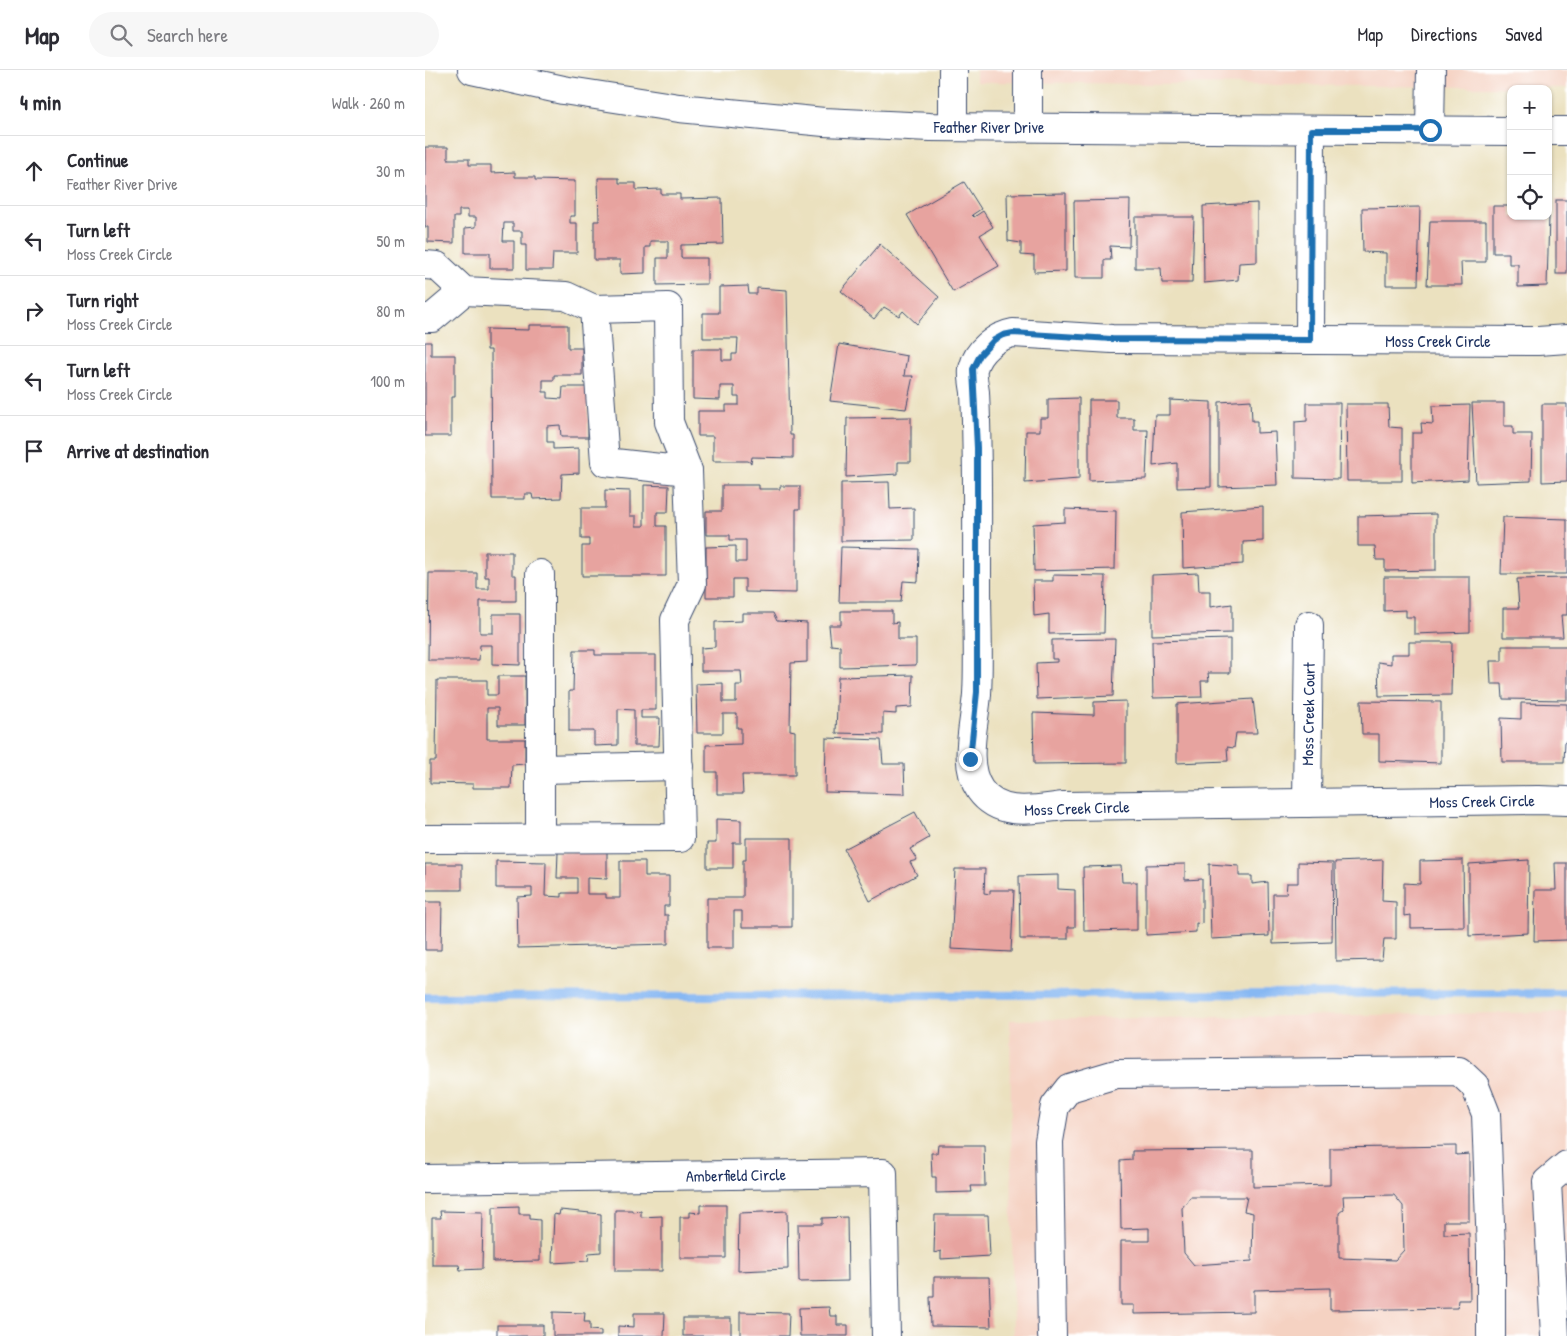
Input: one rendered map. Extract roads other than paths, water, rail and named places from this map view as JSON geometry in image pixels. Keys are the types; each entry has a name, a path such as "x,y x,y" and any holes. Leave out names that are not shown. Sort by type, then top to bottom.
{"street":[{"name":"Feather River Drive","path":"472,70 563,90 679,108 824,122 953,127 1507,131"},
{"path":"953,70 953,127"},
{"path":"1027,127 1028,70"},
{"path":"1430,130 1431,70"},
{"path":"1310,340 1311,130"},
{"path":"1552,131 1567,131"},
{"path":"425,264 437,266 464,291 566,296 595,310 668,307 669,422 688,471 691,584 675,620 680,838 425,839"},
{"path":"425,318 432,318 464,291"},
{"path":"595,310 605,462 688,471"},
{"name":"Moss Creek Circle","path":"1567,339 1539,341 1112,339 1013,333 1003,335 994,340 980,355 973,369 977,448 977,692 970,759 973,776 981,791 993,803 1009,810 1064,806 1567,801"},
{"path":"540,574 540,838"},
{"name":"Moss Creek Court","path":"1307,803 1309,625"},
{"path":"540,769 679,766"},
{"path":"1052,1336 1049,1141 1055,1106 1069,1088 1116,1074 1459,1071 1475,1086 1486,1114 1491,1250 1491,1336"},
{"path":"1555,1336 1547,1182 1567,1165"},
{"name":"Amberfield Circle","path":"425,1179 883,1173 886,1336"}],"waterway":[{"path":"425,997 1567,993"}]}
